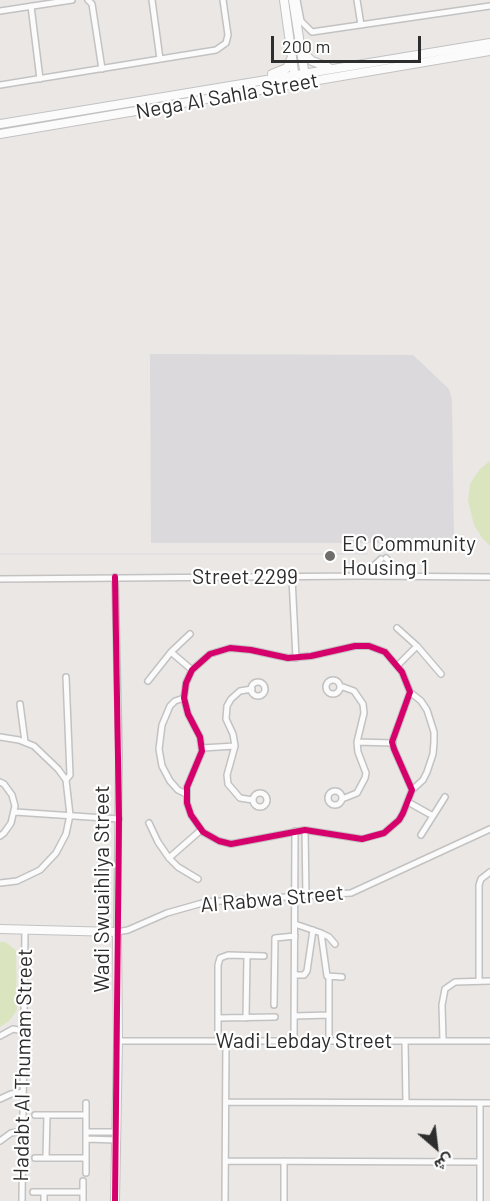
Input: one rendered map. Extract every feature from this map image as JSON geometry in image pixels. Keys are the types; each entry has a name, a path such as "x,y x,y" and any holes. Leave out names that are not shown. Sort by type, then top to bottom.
{"street":[{"path":"0,11 27,4 72,0"},
{"path":"88,0 92,4 102,69"},
{"path":"152,0 160,59"},
{"path":"0,85 216,50 223,47 228,35 223,0"},
{"path":"284,0 295,79"},
{"path":"295,0 301,21 312,32 490,6"},
{"path":"295,0 305,78"},
{"path":"357,0 361,25"},
{"path":"27,4 40,79"},
{"name":"Nega Al Sahla Street","path":"305,78 338,67 490,43"},
{"path":"300,50 318,64 338,67"},
{"name":"Nega Al Sahla Street","path":"0,124 252,82 305,78 490,51"},
{"path":"252,82 257,77 282,71 288,67 292,57"},
{"name":"Nega Al Sahla Street","path":"0,134 295,79"},
{"path":"363,576 383,558 403,576"},
{"name":"Wadi Swuaihliya Street","path":"115,577 119,819 115,1201"},
{"name":"Street 2299","path":"0,579 490,577"},
{"path":"292,578 296,658"},
{"path":"397,628 417,646 441,675"},
{"path":"148,681 171,652 190,634"},
{"path":"355,646 369,646 385,652 398,665 410,692 424,704 434,732 433,754 423,780 412,790 399,820 389,830 377,836 354,839 305,830 231,844 219,841 201,830 191,815 186,794 202,748 200,737 188,714 184,698 186,683 192,670 210,654 230,648 296,658 355,646"},
{"path":"398,665 417,646"},
{"path":"171,652 192,670"},
{"path":"66,677 70,775 66,780"},
{"path":"340,688 354,691 363,704 364,713 357,742 358,752 366,773 357,793 342,799"},
{"path":"252,689 240,691 231,699 227,706 226,719 233,734 235,746 227,775 228,784 240,798 253,801"},
{"path":"410,692 393,743 412,790"},
{"path":"184,698 175,701 170,706 162,725 159,749 162,766 170,781 178,790 186,794"},
{"path":"20,704 25,742"},
{"path":"0,737 25,742 45,755 66,780 70,814 66,834 56,853 40,870 17,881 0,883"},
{"path":"357,742 393,743"},
{"path":"202,748 235,746"},
{"path":"0,782 12,795 15,812 11,823 0,836"},
{"path":"421,835 445,797"},
{"path":"408,802 433,816"},
{"path":"15,812 119,819"},
{"path":"149,823 169,858 178,867 198,879"},
{"name":"Al Rabwa Street","path":"117,932 128,930 167,913 206,902 239,898 339,895 357,891 490,829"},
{"path":"169,858 201,830"},
{"path":"305,830 306,896"},
{"path":"294,1041 295,831"},
{"path":"296,875 299,872 305,875"},
{"path":"478,981 479,885 483,876 490,872"},
{"path":"295,924 321,933 335,944"},
{"path":"0,929 117,932"},
{"name":"Hadabt Al Thumam Street","path":"22,1201 25,929"},
{"path":"295,975 304,975 307,971 314,930"},
{"path":"321,933 324,940 326,974 329,977 329,1041"},
{"path":"274,1005 274,940 277,937 295,936"},
{"path":"218,1041 220,958 228,955 264,956"},
{"path":"246,956 246,1018"},
{"path":"329,977 342,977"},
{"path":"443,1040 442,1005 445,989 455,982 490,981"},
{"path":"294,1016 329,1015"},
{"path":"218,1018 275,1017"},
{"path":"0,1036 10,1030 24,1031"},
{"name":"Wadi Lebday Street","path":"118,1041 490,1041"},
{"path":"225,1201 226,1041"},
{"path":"405,1041 406,1103"},
{"path":"0,1099 23,1092"},
{"path":"226,1102 490,1103"},
{"path":"86,1103 86,1173"},
{"path":"480,1103 480,1201"},
{"path":"35,1115 86,1115"},
{"path":"46,1158 47,1115"},
{"path":"0,1141 11,1133 23,1131"},
{"path":"86,1132 116,1136"},
{"path":"86,1139 116,1136"},
{"path":"35,1158 86,1158"},
{"path":"225,1161 480,1162"},
{"path":"284,1161 284,1201"},
{"path":"83,1181 83,1201"},
{"path":"33,1192 83,1192"},
{"path":"44,1192 44,1201"}],"shaded area":[{"path":"150,354 413,355 449,389 452,400 454,543 151,543"}],"green space":[{"path":"490,461 490,546 474,525 468,501 470,484 480,469"},
{"path":"0,942 5,942 16,950 17,1010 9,1021 0,1027"}],"tram line":[{"path":"0,554 367,554"}],"cycle path":[{"path":"115,577 119,819 115,1201"},
{"path":"355,646 369,646 385,652 402,672 410,692 392,742 412,790 399,820 384,833 362,839 305,830 231,844 219,841 203,832 191,815 187,803 187,787 202,751 200,737 188,714 184,698 186,683 192,670 210,654 230,648 288,658 311,656 355,646"}],"place":[{"name":"EC Community Housing 1","path":"330,556"}]}
